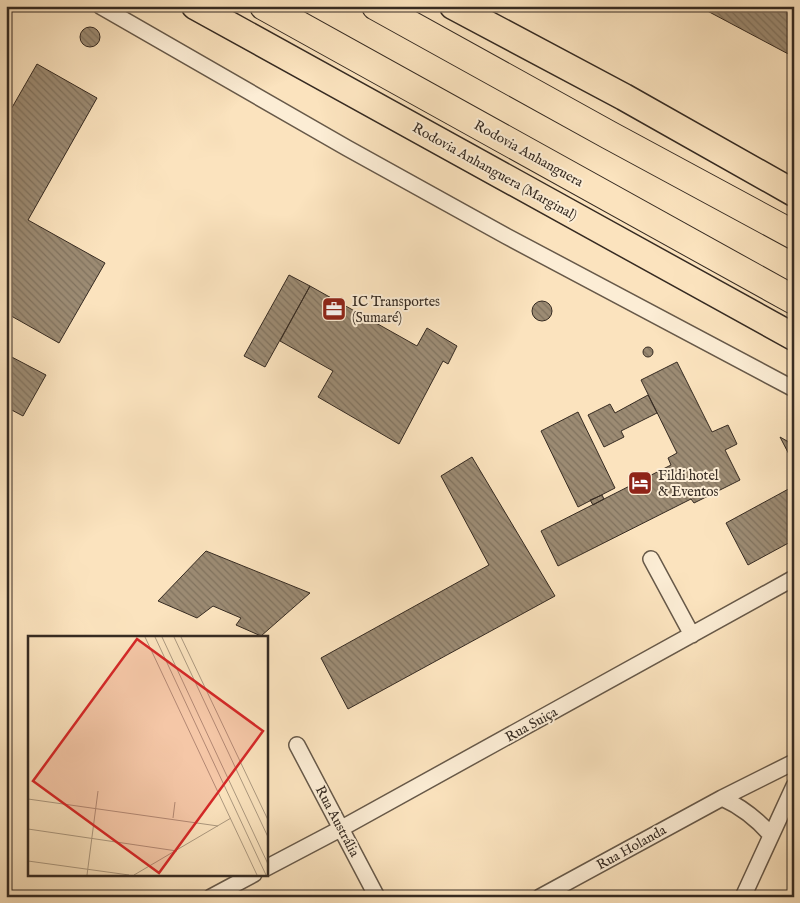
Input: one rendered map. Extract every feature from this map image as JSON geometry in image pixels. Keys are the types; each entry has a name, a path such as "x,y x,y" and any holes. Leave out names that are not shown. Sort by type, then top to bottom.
{"highway":[{"name":"Rodovia Anhanguera (Marginal)","path":"195,6 794,337"},
{"name":"Rodovia Anhanguera","path":"264,6 794,300"},
{"path":"376,6 794,235"},
{"path":"453,6 624,97 794,193"}],"street":[{"path":"100,6 347,148 506,236 794,389"},
{"path":"651,559 692,635"},
{"name":"Rua Suiça","path":"268,867 794,578"},
{"name":"Rua Austrália","path":"297,745 377,897"},
{"name":"Rua Holanda","path":"540,897 722,798 794,762"},
{"path":"743,897 771,835 792,795"},
{"path":"722,798 739,806 758,819 771,835"},
{"path":"211,897 250,876"}],"building":[{"path":"698,6 794,6 794,57"},
{"path":"86,27 94,27 100,33 100,41 94,47 86,47 80,41 80,33"},
{"path":"37,64 97,98 28,220 105,263 59,343 6,313 6,118"},
{"path":"289,275 310,286 265,367 244,356"},
{"path":"310,286 417,346 427,328 457,346 448,364 443,361 399,444 318,397 333,371 280,341"},
{"path":"542,301 549,304 552,311 549,318 542,321 535,318 532,311 535,304"},
{"path":"646,347 650,347 653,352 650,357 646,357 643,354 643,350"},
{"path":"6,354 46,375 23,416 6,407"},
{"path":"677,362 712,432 728,425 737,444 725,450 740,480 694,503 691,499 558,566 541,531 671,465 668,458 677,453 641,380"},
{"path":"648,395 657,413 621,431 624,437 604,447 588,415 610,404 615,413"},
{"path":"578,412 615,488 578,507 541,431"},
{"path":"780,437 794,445 794,464"},
{"path":"472,457 555,596 348,709 321,658 489,565 441,476"},
{"path":"794,486 794,540 748,565 726,523"},
{"path":"602,495 604,499 593,505 590,500"},
{"path":"206,551 310,593 261,636 236,625 241,618 213,606 197,618 158,601"}],"place":[{"name":"IC Transportes (Sumaré)","path":"334,309"},
{"name":"Fildi hotel & Eventos","path":"640,483"}]}
